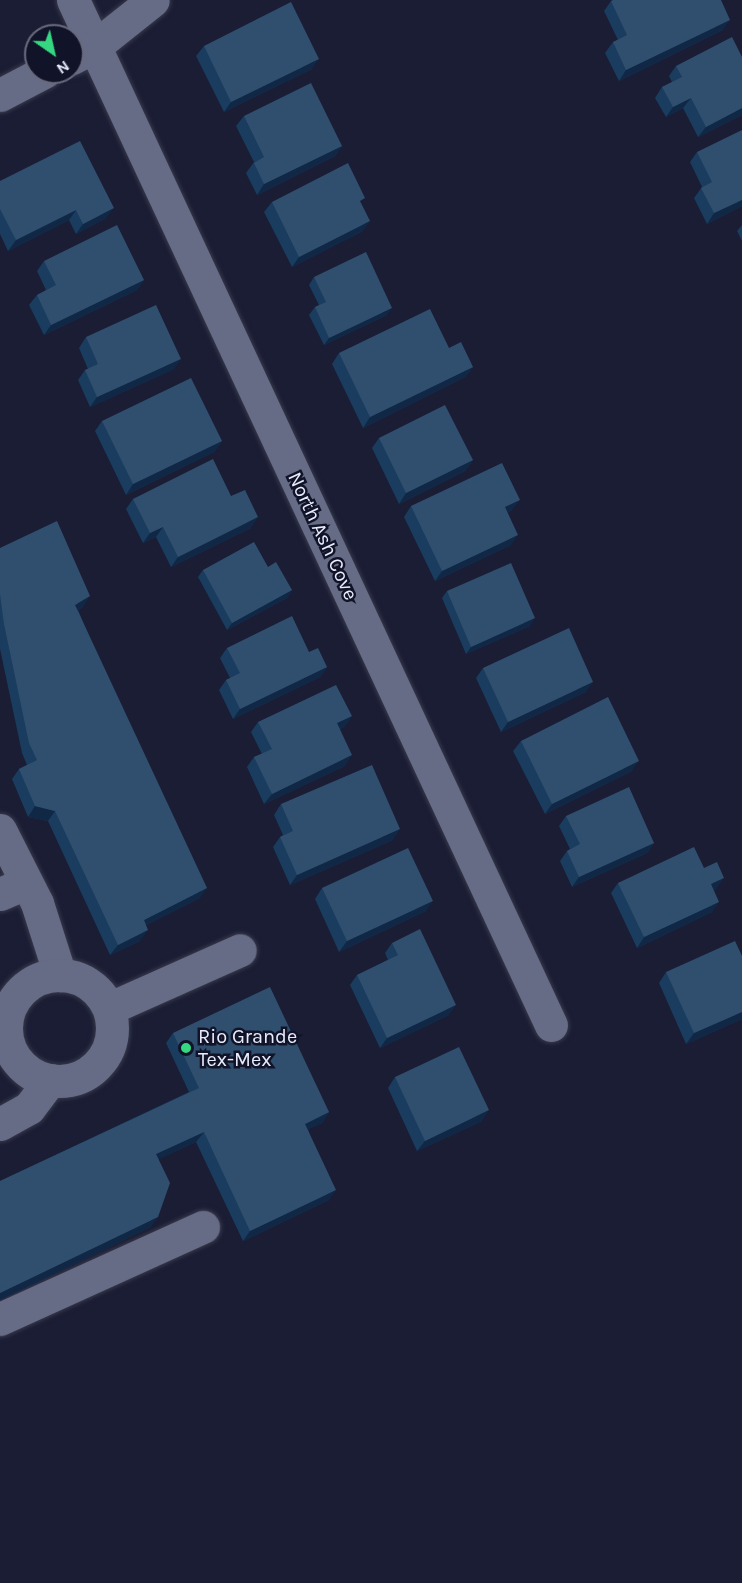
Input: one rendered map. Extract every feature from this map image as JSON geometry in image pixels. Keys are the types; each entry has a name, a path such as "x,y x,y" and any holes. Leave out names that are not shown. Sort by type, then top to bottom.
{"street":[{"name":"North Ash Cove","path":"72,0 77,24"},
{"path":"84,51 153,0"},
{"name":"North Ash Cove","path":"84,54 551,1025"},
{"path":"0,94 24,82"},
{"path":"0,830 13,889 50,938 60,975"},
{"path":"110,1008 240,950"},
{"path":"60,975 87,981 100,993 110,1008 113,1025 111,1042 104,1059 91,1072 75,1079 50,1080 25,1070 13,1056 7,1040 6,1022 10,1005 21,990 35,980 60,975"},
{"path":"0,1124 29,1108 50,1080"},
{"path":"0,1319 203,1227"}],"building":[{"path":"721,0 730,20 626,70 613,42 627,35 611,1"},
{"path":"291,2 319,59 231,102 204,46"},
{"path":"732,37 742,57 742,108 706,127 691,98 673,107 662,87 682,77 676,66"},
{"path":"311,83 342,146 264,184 254,163 264,157 244,116"},
{"path":"742,130 742,200 714,213 701,188 712,182 697,152"},
{"path":"80,141 114,208 83,224 76,210 16,240 0,209 0,181"},
{"path":"348,163 365,198 360,201 370,221 299,257 272,202"},
{"path":"117,225 144,280 51,325 37,295 56,285 44,261"},
{"path":"366,252 392,308 329,338 315,307 326,302 314,277"},
{"path":"156,305 181,359 97,397 85,370 98,364 86,337"},
{"path":"430,309 449,348 461,342 473,367 370,417 339,353"},
{"path":"191,378 222,441 133,484 102,421"},
{"path":"445,405 473,460 406,493 379,438"},
{"path":"213,459 231,496 245,490 258,517 178,557 163,527 150,533 133,499"},
{"path":"502,463 520,500 505,507 518,535 442,571 411,506"},
{"path":"57,521 90,596 75,605 207,888 144,920 148,930 118,945 55,811 35,806 19,769 37,760 29,743 4,624 0,594 0,548"},
{"path":"254,542 268,567 276,562 292,590 232,623 203,570"},
{"path":"511,563 535,618 471,647 447,591"},
{"path":"292,616 309,652 318,648 327,667 240,709 226,680 240,673 227,648"},
{"path":"569,628 593,682 508,722 483,668"},
{"path":"336,685 352,716 337,723 352,755 272,794 254,757 272,749 258,722"},
{"path":"608,697 639,761 552,804 521,741"},
{"path":"372,765 400,829 297,875 280,837 293,831 281,804"},
{"path":"629,787 654,843 579,877 567,851 580,844 566,816"},
{"path":"694,847 704,868 717,862 724,878 711,884 719,902 644,937 618,883"},
{"path":"408,848 433,901 347,941 322,888"},
{"path":"420,929 456,1005 387,1038 357,975 398,955 392,943"},
{"path":"735,941 742,956 742,1012 694,1033 666,972"},
{"path":"270,987 329,1112 305,1124 336,1190 250,1231 204,1132 156,1154 170,1183 158,1217 0,1293 0,1181 199,1088 173,1033"},
{"path":"459,1047 489,1110 425,1141 395,1077"}],"place":[{"name":"Rio Grande Tex-Mex","path":"186,1048"}]}
